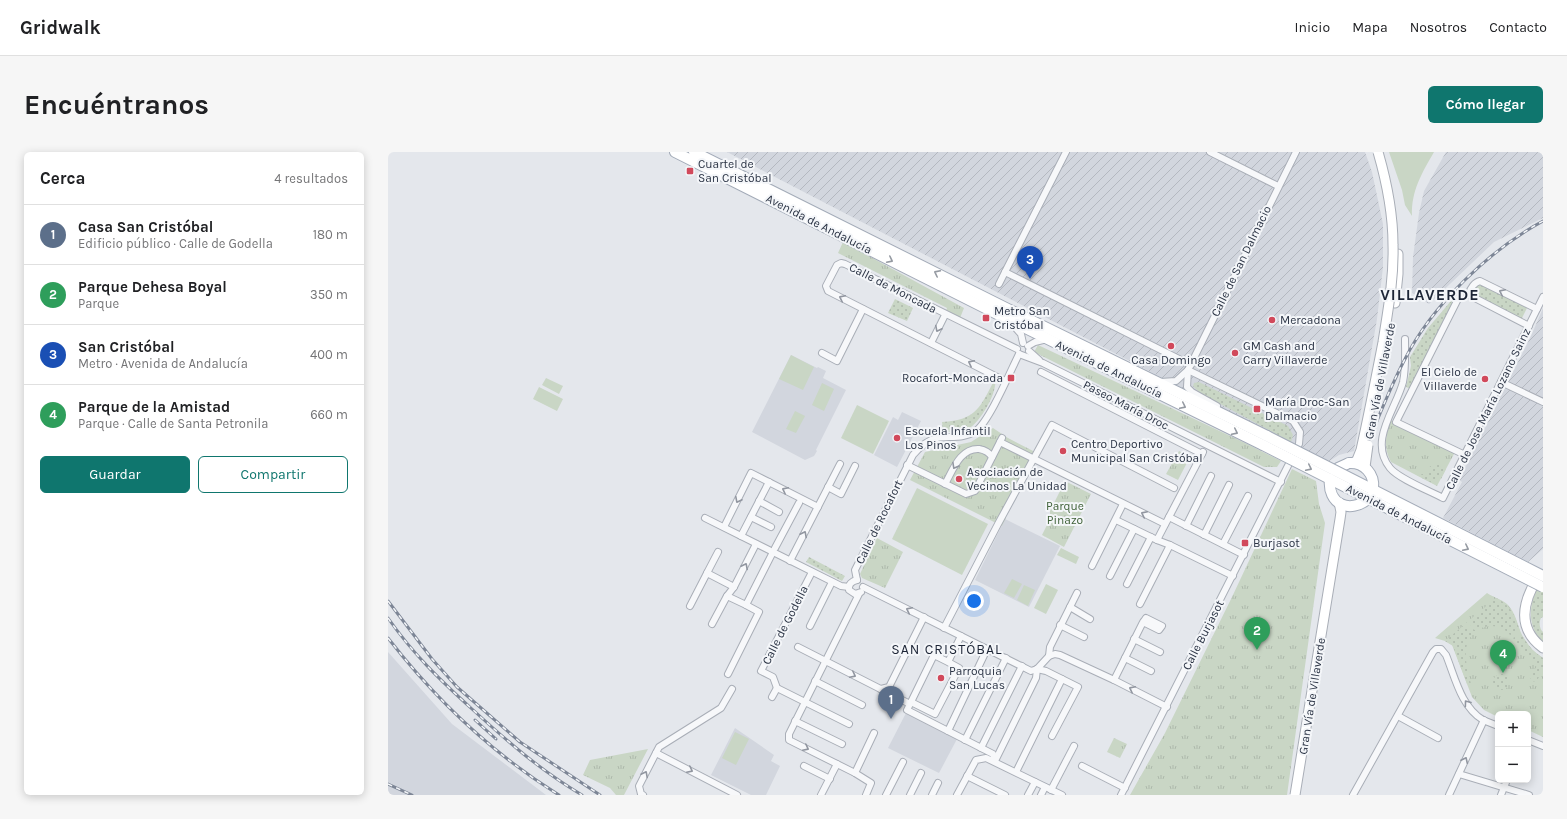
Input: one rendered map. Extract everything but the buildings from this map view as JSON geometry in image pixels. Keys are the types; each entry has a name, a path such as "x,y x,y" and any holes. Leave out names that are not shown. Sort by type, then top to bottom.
{"main road":[{"name":"Avenida de Andalucía","path":"675,152 1003,317 1265,441 1543,578"},
{"name":"Avenida de Andalucía","path":"694,152 1238,422 1265,441"},
{"path":"1353,463 1360,464 1365,467 1373,479 1371,494 1363,503 1356,506 1349,506 1338,502 1331,492 1333,474 1342,465 1353,463"}],"street":[{"name":"Avenida de Andalucía","path":"703,152 718,163"},
{"path":"999,284 1066,152"},
{"path":"1210,152 1278,186"},
{"name":"Calle de San Dalmacio","path":"1158,382 1176,381 1189,368 1296,152"},
{"name":"Gran Vía de Villaverde","path":"1353,463 1357,460 1361,450 1391,289 1393,247 1391,213 1386,181 1378,152"},
{"name":"Gran Vía de Villaverde","path":"1365,467 1366,451 1390,333 1398,274 1397,224 1394,197 1383,152"},
{"name":"Calle de Moncada","path":"1005,380 828,291 826,286 837,266 841,262 945,315 1024,350"},
{"path":"1005,272 1293,421 1300,432 1299,444 1281,482"},
{"path":"1529,326 1471,296 1469,294 1470,290 1477,282 1480,281 1537,309"},
{"path":"1396,422 1460,295"},
{"name":"Calle de Jose María Lozano Sainz","path":"1388,418 1382,443 1383,457 1390,469 1398,475 1443,498 1543,297"},
{"path":"822,353 837,361 863,308"},
{"name":"Calle de Moncada","path":"931,343 945,315"},
{"path":"1003,317 1017,328 1021,334 1024,350 1035,342 1048,339"},
{"path":"1405,339 1405,368 1402,383 1388,418 1465,455"},
{"name":"Paseo María Droc","path":"1024,350 1043,363 1281,482"},
{"name":"Calle de Rocafort","path":"857,580 855,570 913,455 926,442 936,438 960,437 976,431 985,421 1005,380 1024,350"},
{"name":"Calle de San Dalmacio","path":"1189,368 1187,387 1192,392 1222,409 1238,422"},
{"name":"Paseo María Droc","path":"1041,372 1202,454"},
{"path":"1501,382 1543,402"},
{"path":"944,628 1033,458 1052,425 1174,488"},
{"name":"Calle de Rocafort","path":"907,465 966,494 975,491 1001,440 1033,458"},
{"path":"1127,584 1169,517 1206,445"},
{"path":"946,484 957,462 963,454 971,450 978,449 990,453 992,457"},
{"path":"1033,458 1165,524"},
{"path":"790,561 840,464"},
{"path":"828,488 841,494 855,466"},
{"path":"724,527 751,473 818,507"},
{"path":"1186,526 1211,476"},
{"path":"741,536 769,482"},
{"name":"Calle Burjasot","path":"1121,795 1281,482"},
{"path":"1204,535 1229,485"},
{"path":"1223,544 1248,496"},
{"path":"759,502 779,512"},
{"name":"Gran Vía de Villaverde","path":"1295,795 1340,520 1341,512 1338,502"},
{"path":"746,605 799,503"},
{"path":"1092,566 1123,504"},
{"name":"Gran Vía de Villaverde","path":"1299,795 1344,520 1349,506"},
{"path":"751,517 771,527"},
{"path":"1169,517 1244,555"},
{"name":"Calle de Godella","path":"705,518 756,544 774,550 790,561 832,582 841,586 849,587"},
{"path":"1116,520 1233,576"},
{"path":"1110,576 1134,529"},
{"path":"712,624 727,596 734,587 756,544"},
{"path":"1140,604 1170,545"},
{"path":"690,606 718,552"},
{"name":"Calle de Godella","path":"805,702 777,688 773,677 761,671 812,572"},
{"path":"706,573 734,587"},
{"path":"1543,578 1530,590 1524,613 1528,630 1536,643 1543,648"},
{"path":"860,594 853,593 849,587 852,581 860,581 863,588 1022,666 1031,670 1037,669 1046,671 1078,687 1052,736"},
{"name":"Calle de Godella","path":"810,626 832,582"},
{"path":"863,588 788,734 790,740 855,773 871,783 866,795"},
{"path":"1049,656 1050,646 1077,593"},
{"path":"727,596 759,612 728,674"},
{"path":"1070,607 1090,619"},
{"path":"881,689 889,687 924,617"},
{"path":"1114,680 1143,622"},
{"path":"1060,625 1084,638"},
{"path":"948,662 961,636"},
{"path":"1134,640 1160,652"},
{"path":"798,647 881,689 909,705 948,731 993,754 995,762"},
{"path":"948,731 987,649"},
{"path":"1353,795 1432,652 1438,649 1444,651 1464,701 1484,720 1495,725"},
{"path":"995,762 1036,678 1037,669 1049,656 1055,654 1114,680 1167,707"},
{"path":"934,655 959,668 935,714 909,705 934,655"},
{"path":"965,740 1006,658"},
{"path":"1125,658 1151,671"},
{"path":"981,748 1022,666"},
{"path":"1016,772 1062,679"},
{"path":"815,682 862,705"},
{"path":"772,697 777,688"},
{"path":"643,795 641,794 639,786 659,747 721,708 732,689"},
{"path":"805,702 848,724"},
{"path":"1398,716 1438,738"},
{"path":"1449,795 1484,720"},
{"path":"795,721 842,744"},
{"path":"855,773 874,734"},
{"path":"1531,741 1543,746"},
{"path":"1041,795 1048,788 1074,746"},
{"path":"656,753 737,795"},
{"path":"957,795 976,760 986,758 1062,795"},
{"path":"886,795 902,762"},
{"path":"821,795 837,764"},
{"path":"804,766 830,779"},
{"path":"1082,766 1125,788"},
{"path":"910,795 921,773"},
{"path":"1459,774 1529,795"},
{"path":"967,776 1005,795"},
{"path":"1028,795 1035,782"},
{"path":"932,795 938,783"},
{"path":"1501,795 1506,783"}],"shaded area":[{"path":"727,152 1365,152 1372,172 1383,224 1383,267 1377,319 1354,451 1339,455 1326,463"},
{"path":"1446,152 1543,152 1543,218 1494,242 1429,304 1412,293 1413,257 1419,213 1424,191"},
{"path":"1543,308 1543,549 1528,562 1443,518 1462,482 1459,480 1531,336"},
{"path":"791,355 826,371 823,378 846,390 816,450 817,451 814,456 805,460 752,432"},
{"name":"Escuela Infantil Los Pinos","path":"902,412 921,421 897,467 874,455 893,417 898,420"},
{"path":"1005,519 1060,546 1029,607 975,580"},
{"path":"388,652 452,724 546,795 388,795"},
{"path":"906,713 957,739 939,773 888,748"},
{"path":"735,728 774,755 771,761 780,766 766,795 751,795 711,775"}],"green space":[{"path":"1389,152 1434,152 1415,190 1412,216 1405,205 1402,190"},
{"path":"843,242 964,308 960,318 946,311 947,308 838,253"},
{"path":"1479,283 1528,306 1521,320 1473,296 1471,290"},
{"path":"1456,295 1457,296 1411,389 1406,387 1411,366 1410,357 1428,328"},
{"path":"895,299 913,308 907,321 888,313"},
{"path":"1038,345 1281,461 1277,467 1264,467 1034,352"},
{"path":"791,355 814,367 803,390 779,379"},
{"path":"546,378 563,386 559,394 542,385"},
{"path":"995,379 994,391 991,399 983,414 973,426 962,431 943,432 942,422 954,421 963,418 976,410"},
{"path":"1199,382 1288,426 1293,435 1291,442 1200,393 1193,386 1194,383"},
{"path":"822,383 834,389 824,411 812,405"},
{"path":"539,387 563,399 557,411 533,399"},
{"path":"857,405 889,421 873,454 841,438"},
{"path":"795,411 805,416 796,433 786,429"},
{"path":"1390,420 1455,452 1437,486 1391,462 1388,457 1386,446 1386,436"},
{"path":"993,428 1008,438 1037,453 1002,516 1006,518 1002,526 910,480 925,452 971,442"},
{"path":"1179,451 1190,457 1178,480 1166,474"},
{"path":"1435,463 1446,469 1441,479 1438,477 1434,484 1415,474 1425,474 1430,471 1428,468"},
{"path":"1292,469 1316,481 1319,504 1325,523 1287,795 1130,795 1165,733 1232,597"},
{"name":"Parque Pinazo","path":"1067,482 1091,494 1064,547 1042,535 1050,519 1050,511 1061,489"},
{"path":"917,488 988,524 962,575 892,539"},
{"path":"877,538 903,552 885,588 862,578 860,574"},
{"path":"1061,548 1079,557 1076,564 1057,555"},
{"path":"809,557 845,576 842,581 806,562"},
{"path":"1012,579 1022,584 1014,598 1004,593"},
{"path":"1046,584 1058,590 1046,614 1034,608"},
{"path":"1024,585 1035,590 1028,606 1017,600"},
{"path":"1537,589 1543,592 1543,617 1541,618 1540,623 1543,632 1543,643 1534,630 1531,617 1532,603"},
{"path":"1487,593 1505,602 1510,607 1526,642 1543,658 1543,737 1531,731 1531,711 1495,711 1495,716 1484,710 1472,697 1452,645 1435,638"},
{"path":"1496,598 1505,604 1512,612 1520,631 1510,635 1500,627 1487,626 1479,629 1466,623"},
{"path":"1464,625 1477,631 1471,636 1466,648 1466,662 1471,684 1467,684 1453,646 1445,641"},
{"path":"1521,634 1532,650 1543,658 1543,668 1537,681 1529,682 1537,665 1526,655 1513,638"},
{"path":"1498,674 1504,674 1509,679 1507,688 1504,690 1498,690 1493,685 1493,679"},
{"path":"735,732 749,739 736,765 722,758"},
{"path":"1114,738 1127,744 1120,758 1107,752"},
{"path":"648,749 624,795 616,795 610,788 583,775 590,760"}],"railway":[{"path":"1363,454 1399,370 1417,339 1431,319 1447,299 1484,263 1503,247 1543,221"},
{"path":"388,601 432,659 457,687 520,742 600,795"},
{"path":"388,618 397,631 427,666 498,733 552,776 582,795"},
{"path":"388,638 426,683 467,724 511,762 559,795"},
{"path":"475,720 496,739"},
{"path":"388,784 412,795"}],"place":[{"name":"Cuartel de San Cristóbal","path":"690,171"},
{"name":"San Cristóbal","path":"1030,279"},
{"name":"Metro San Cristóbal","path":"986,318"},
{"name":"Mercadona","path":"1272,320"},
{"name":"Casa Domingo","path":"1171,346"},
{"name":"GM Cash and Carry Villaverde","path":"1235,353"},
{"name":"Rocafort-Moncada","path":"1011,378"},
{"name":"El Cielo de Villaverde","path":"1485,379"},
{"name":"María Droc-San Dalmacio","path":"1257,409"},
{"name":"Escuela Infantil Los Pinos","path":"897,438"},
{"name":"Centro Deportivo Municipal San Cristóbal","path":"1063,451"},
{"name":"Asociación de Vecinos La Unidad","path":"959,479"},
{"name":"Burjasot","path":"1245,543"},
{"name":"Parque Dehesa Boyal","path":"1257,650"},
{"name":"Parque de la Amistad","path":"1503,673"},
{"name":"Parroquia San Lucas","path":"941,678"},
{"name":"Casa San Cristóbal","path":"891,719"}],"district":[{"name":"VILLAVERDE","path":"1430,294"},
{"name":"SAN CRISTÓBAL","path":"947,649"}]}
